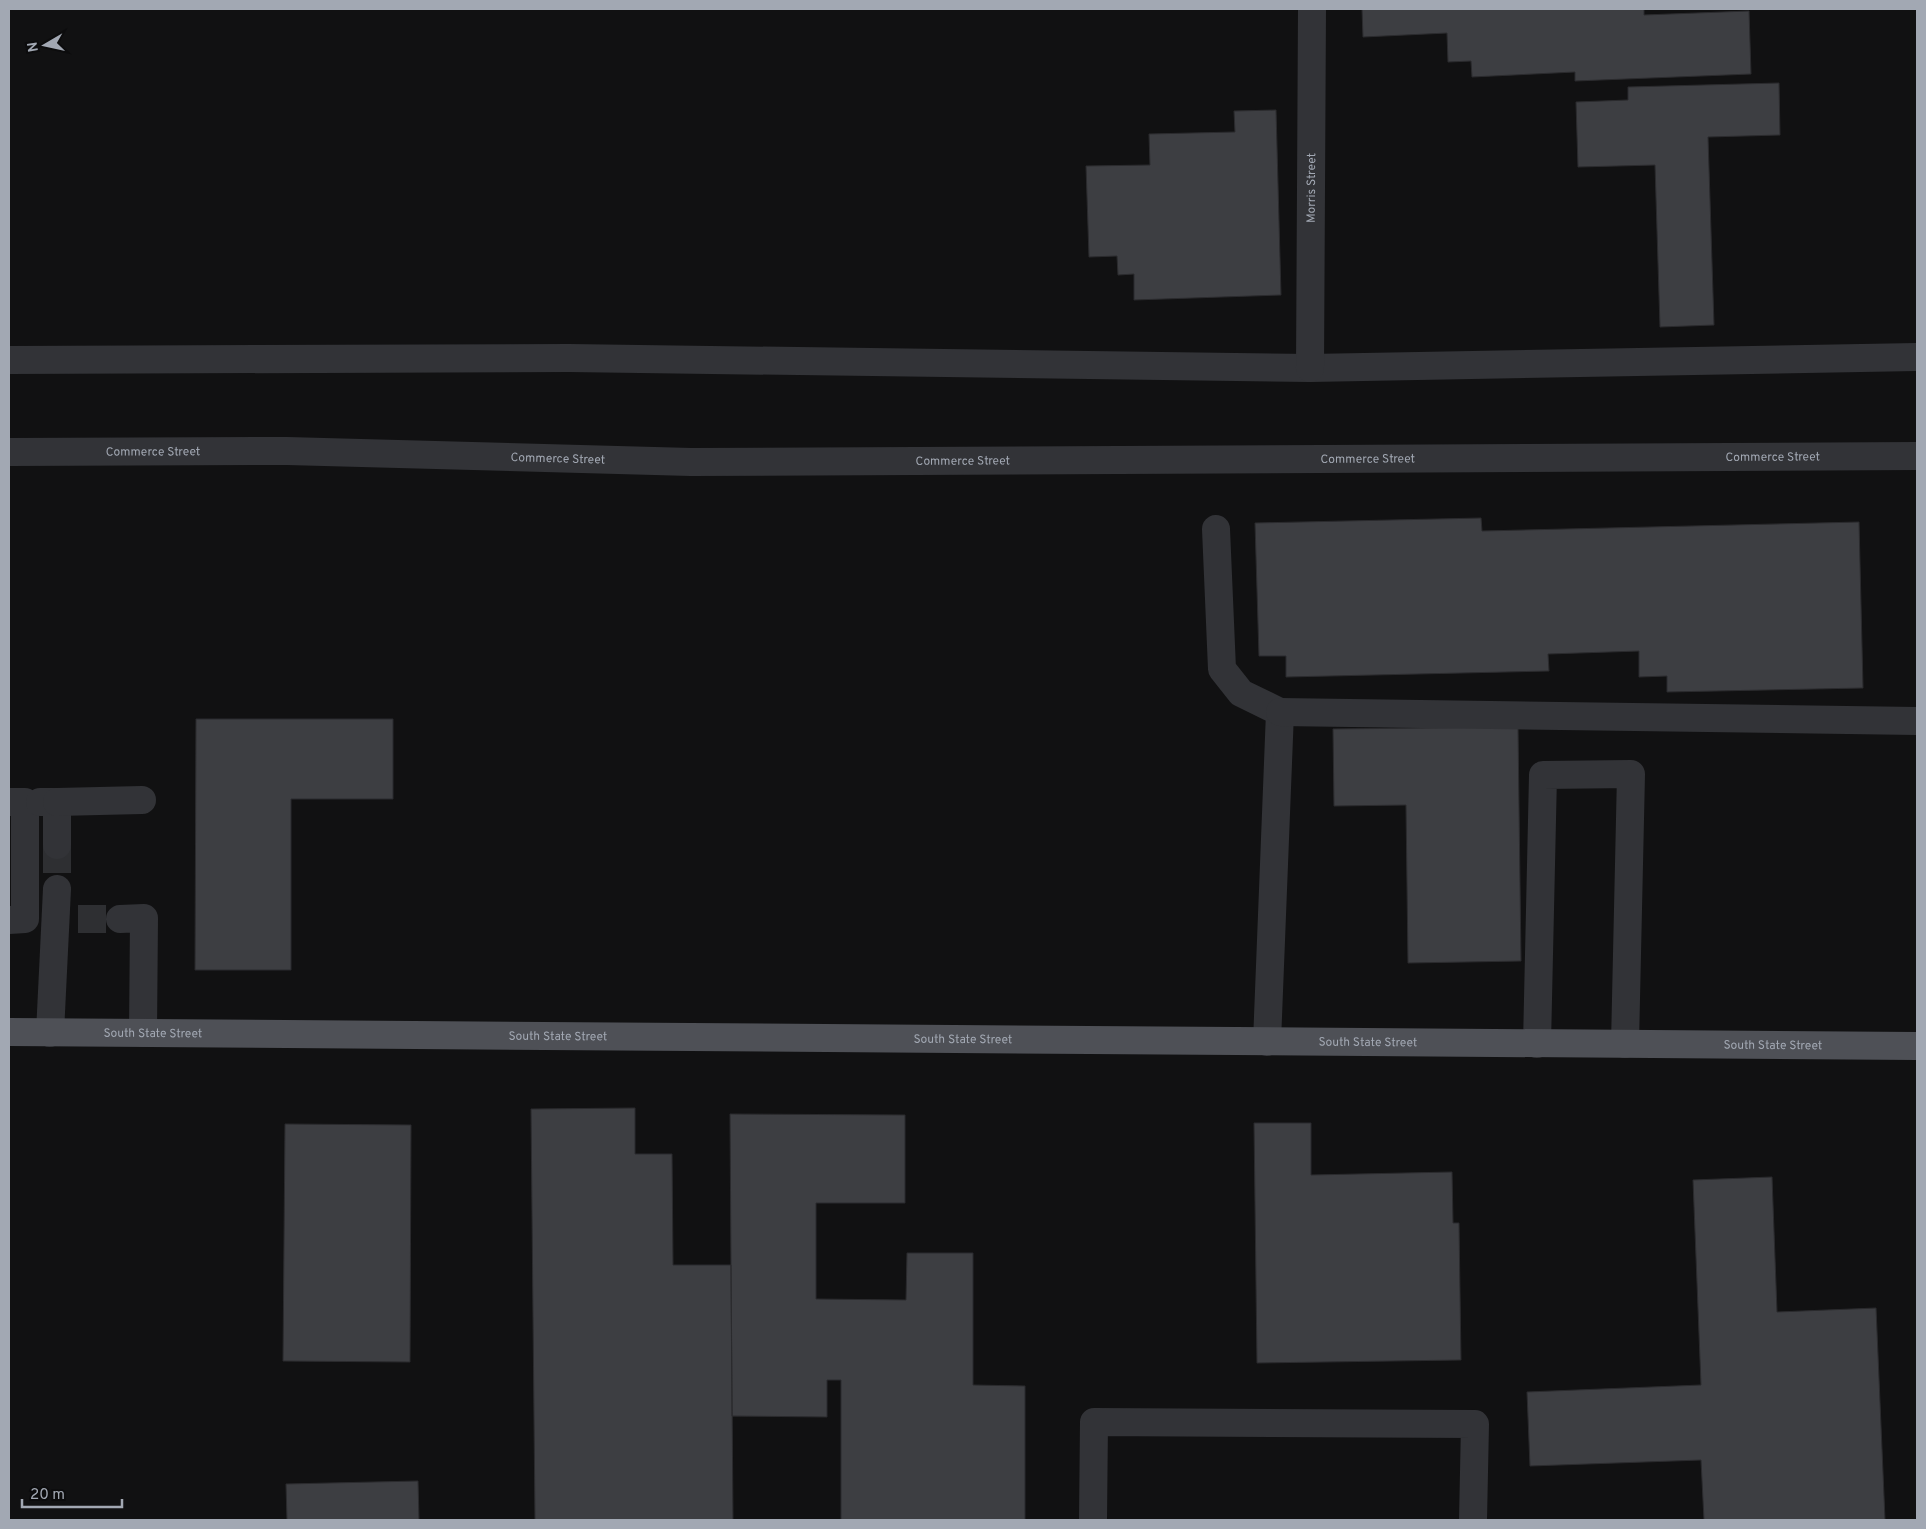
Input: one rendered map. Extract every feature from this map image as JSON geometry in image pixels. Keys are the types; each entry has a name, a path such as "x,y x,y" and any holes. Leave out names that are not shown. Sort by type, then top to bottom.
{"main road":[{"name":"South State Street","path":"9,1032 1917,1046"}],"street":[{"name":"Morris Street","path":"1310,368 1312,9"},
{"path":"9,360 569,358 1310,368 1917,357"},
{"name":"Commerce Street","path":"9,452 287,450 691,462 1917,456"},
{"path":"1216,529 1222,670 1241,693 1280,712 1917,721"},
{"path":"1267,1042 1280,712"},
{"path":"1538,1044 1543,775 1631,774 1626,1044"},
{"path":"67,918 17,920 17,802 142,800"},
{"path":"57,802 57,845"},
{"path":"50,1033 67,918 57,888"},
{"path":"120,919 144,918 143,1033"},
{"path":"1094,1520 1094,1422 1475,1424 1473,1520"}],"building":[{"path":"1362,9 1644,9 1644,15 1749,11 1751,74 1575,81 1575,72 1472,77 1471,61 1448,62 1447,33 1363,37"},
{"path":"1779,83 1780,135 1708,137 1714,325 1660,327 1655,165 1578,167 1576,102 1628,100 1628,87"},
{"path":"1276,110 1281,295 1134,300 1134,274 1118,275 1117,256 1089,257 1086,166 1150,165 1149,134 1235,132 1234,111"},
{"path":"1481,518 1482,531 1859,522 1863,688 1667,692 1667,676 1639,677 1639,651 1548,654 1549,671 1286,677 1286,656 1259,656 1255,523"},
{"path":"196,719 393,719 393,799 291,799 291,970 195,970"},
{"path":"1518,727 1521,961 1408,963 1406,805 1334,806 1333,729"},
{"path":"635,1108 635,1154 672,1154 673,1265 731,1265 733,1520 535,1520 531,1109"},
{"path":"730,1114 905,1115 905,1203 816,1203 816,1299 906,1300 907,1253 973,1253 973,1385 1025,1386 1025,1520 841,1520 841,1380 827,1380 827,1417 732,1416"},
{"path":"1254,1123 1311,1123 1311,1175 1452,1172 1453,1223 1459,1223 1461,1360 1257,1363"},
{"path":"285,1124 411,1125 410,1362 283,1361"},
{"path":"1772,1177 1777,1312 1876,1308 1885,1520 1704,1520 1701,1460 1530,1466 1527,1392 1701,1385 1693,1180"},
{"path":"418,1481 419,1520 287,1520 286,1484"}],"tunnel":[{"path":"57,845 57,889"},
{"path":"78,919 120,919"}]}
